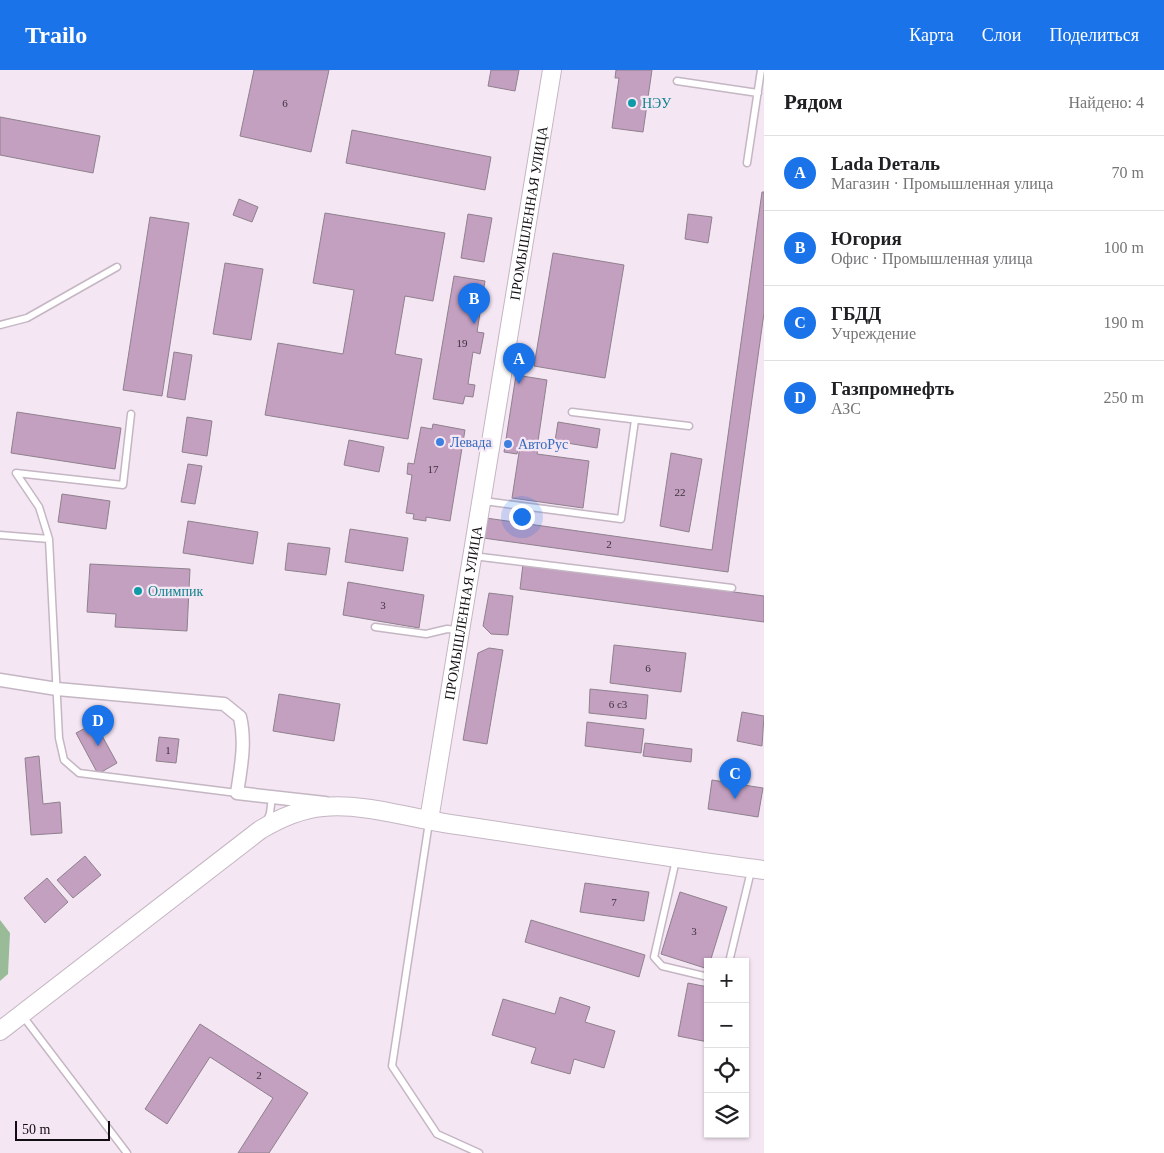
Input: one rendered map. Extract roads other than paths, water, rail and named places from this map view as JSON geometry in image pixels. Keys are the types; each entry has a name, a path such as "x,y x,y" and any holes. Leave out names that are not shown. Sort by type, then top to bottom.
{"main road":[{"name":"ПРОМЫШЛЕННАЯ УЛИЦА","path":"429,820 459,630 543,137 552,70"},
{"path":"0,1030 260,830 281,817 299,811 322,807 349,806 429,820 758,869"}],"street":[{"path":"0,680 56,688 224,704 240,716 243,731 242,761 237,793 349,806"}],"lane":[{"path":"747,163 761,70"},
{"path":"677,81 758,93"},
{"path":"0,325 27,318 117,267"},
{"path":"572,412 688,426"},
{"path":"131,414 123,486 16,473 39,507 50,540 59,738 64,760 78,773 237,793"},
{"path":"481,501 621,519 635,420"},
{"path":"0,535 50,540"},
{"path":"472,556 732,588"},
{"path":"375,627 426,634 447,629 459,630"},
{"path":"260,830 268,819 272,796"},
{"path":"429,820 392,1066 437,1134 479,1153"},
{"path":"677,858 654,957 662,966 704,976"},
{"path":"730,958 758,869"},
{"path":"21,1014 127,1153"}],"place":[{"name":"НЭУ","path":"632,103"},
{"name":"Югория","path":"474,324"},
{"name":"Lada Dеталь","path":"519,384"},
{"name":"Левада","path":"440,442"},
{"name":"АвтоРус","path":"508,444"},
{"name":"Олимпик","path":"138,591"},
{"name":"Газпромнефть","path":"98,746"},
{"name":"ГБДД","path":"735,799"}]}
